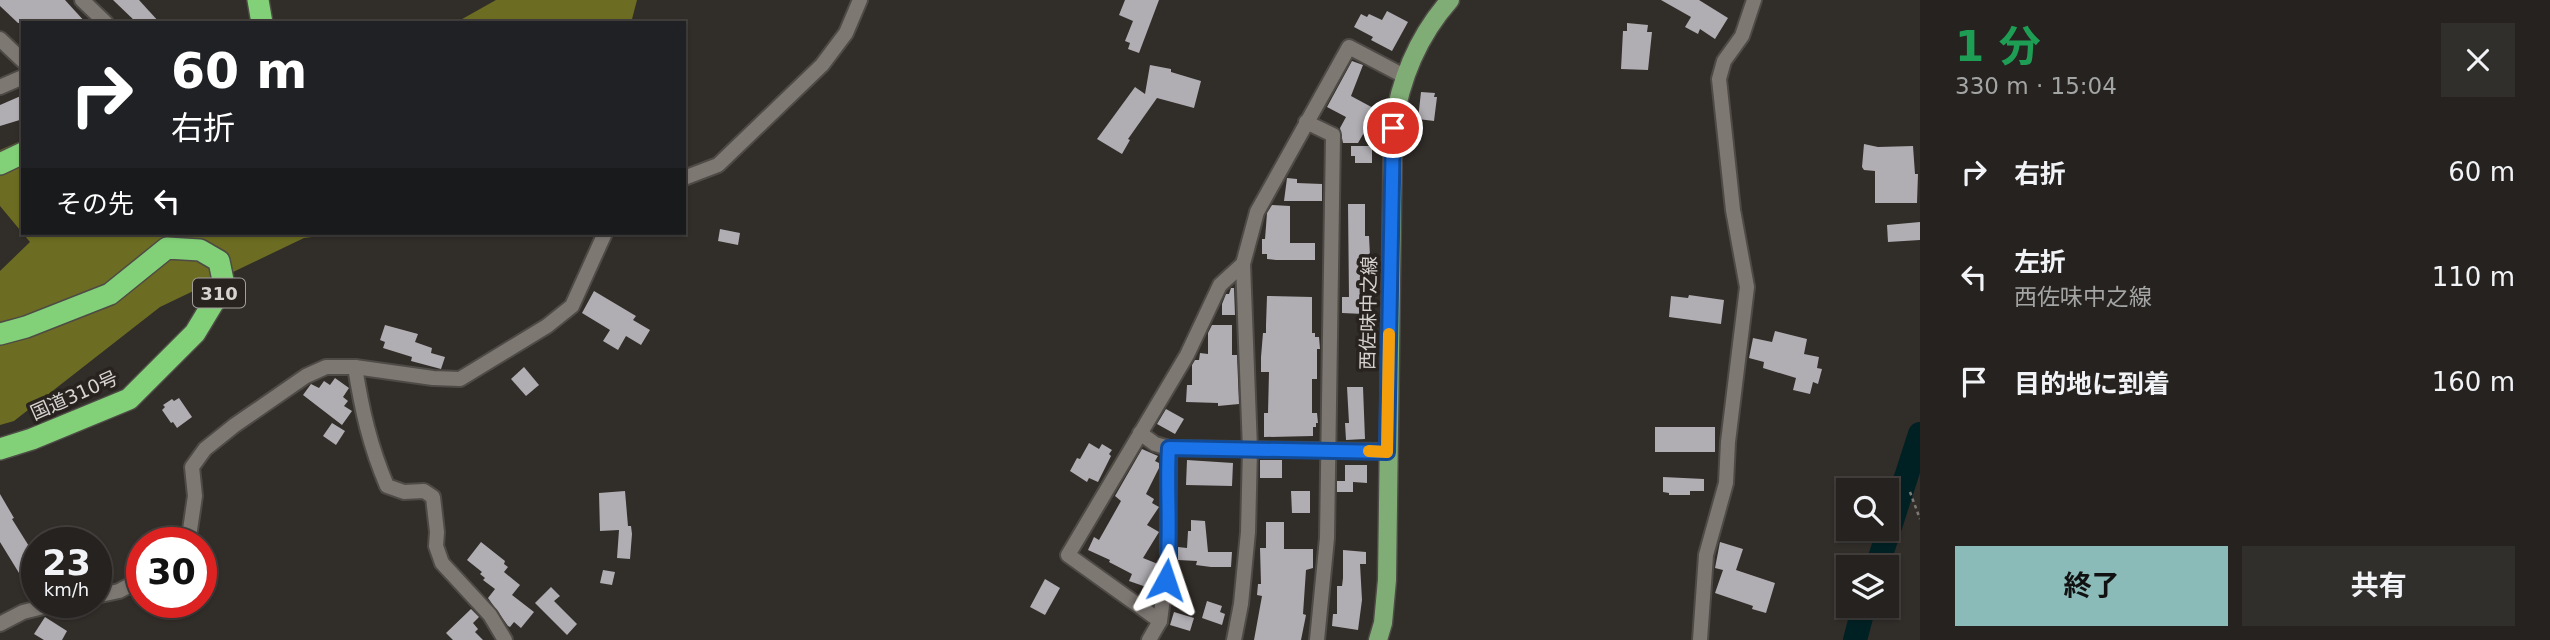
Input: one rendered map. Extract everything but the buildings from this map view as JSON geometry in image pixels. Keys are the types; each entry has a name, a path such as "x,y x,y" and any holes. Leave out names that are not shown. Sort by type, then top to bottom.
{"highway":[{"path":"258,0 262,21"},
{"path":"0,164 21,154"},
{"name":"国道310号","path":"0,334 26,327 110,294 167,248 200,250 219,261 224,285 195,333 129,399 32,439 0,449"}],"main road":[{"name":"西佐味中之線","path":"1378,640 1383,623 1387,580 1393,128 1404,76 1421,42 1450,0"}],"street":[{"path":"82,0 104,21"},
{"path":"686,177 718,165 822,65 846,33 860,0"},
{"path":"1700,640 1706,555 1726,483 1728,442 1747,286 1733,210 1719,79 1724,61 1742,36 1754,0"},
{"path":"0,40 21,59"},
{"path":"1234,640 1241,604 1248,532 1250,449 1243,264 1257,212 1349,47 1404,76"},
{"path":"0,87 21,78"},
{"path":"1306,122 1333,135 1327,538 1317,640"},
{"path":"190,527 195,496 192,467 205,449 235,425 306,376 326,367 355,367 460,379 547,326 572,306 605,235"},
{"path":"1160,621 1068,555 1187,355 1220,285 1243,264"},
{"path":"355,367 372,452 387,486 404,492 424,491 433,497 438,532 436,546 442,563 490,615 505,640"},
{"path":"1140,433 1155,444 1169,448 1387,452"},
{"path":"1149,640 1160,621 1168,560 1169,448"},
{"path":"0,625 21,613"}],"path":[{"path":"1910,492 1920,519"}],"shaded area":[{"path":"496,0 637,0 632,21 459,21"},
{"path":"21,141 21,231 0,206 0,150"},
{"path":"24,235 329,235 304,238 160,307 14,421 0,425 0,271 30,242"}],"waterway":[{"path":"1881,555 1920,434"},
{"path":"1855,640 1861,618"}],"slow traffic":[{"path":"1369,451 1387,452 1389,334"}],"route":[{"path":"1166,580 1170,513 1167,474 1169,448 1387,452 1393,128"}]}
